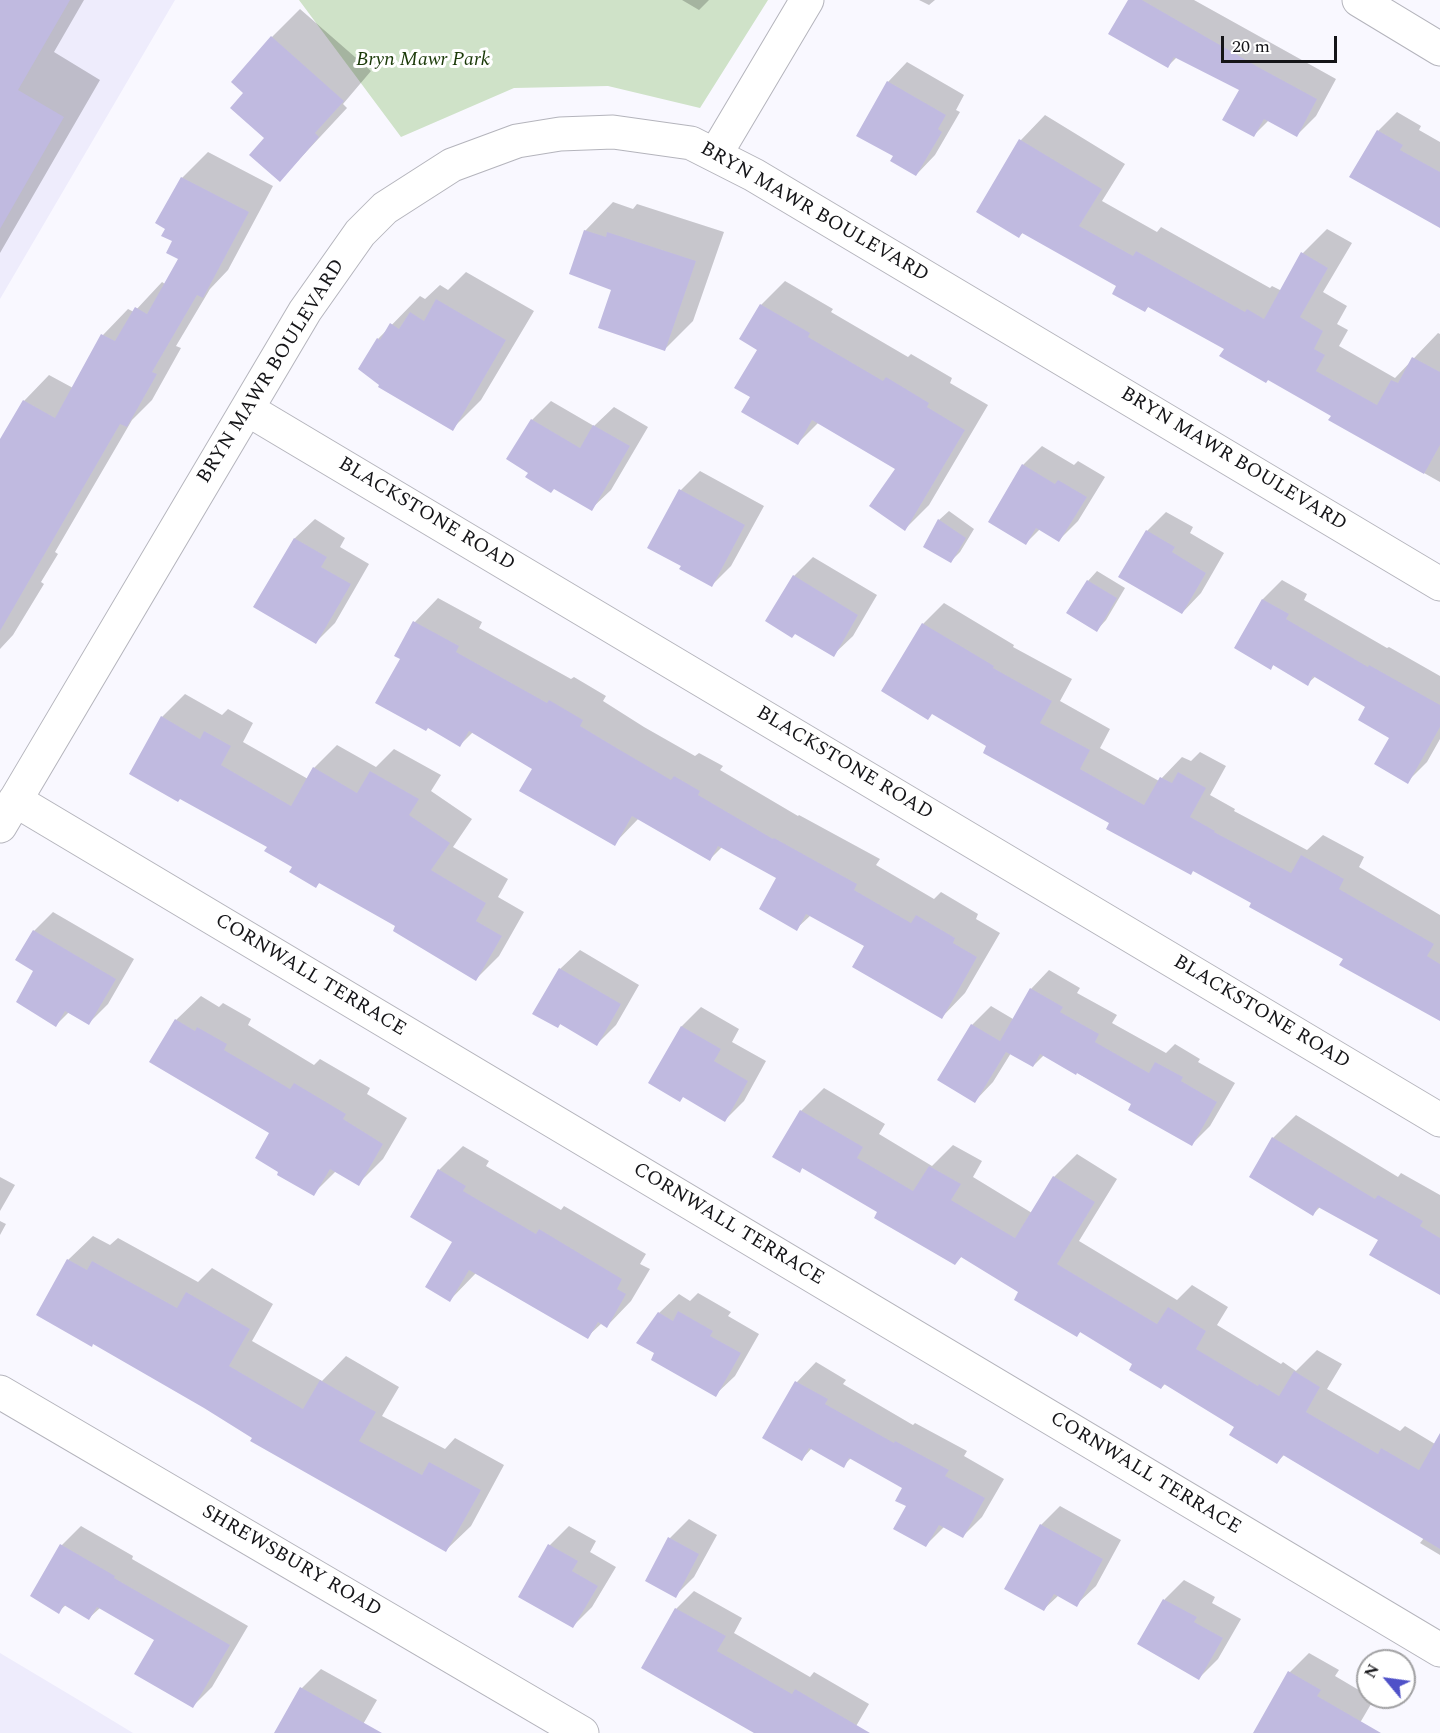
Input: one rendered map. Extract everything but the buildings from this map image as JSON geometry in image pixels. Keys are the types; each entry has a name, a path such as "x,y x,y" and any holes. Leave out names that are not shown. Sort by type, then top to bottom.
{"street":[{"path":"715,155 807,0"},
{"path":"1359,0 1440,48"},
{"name":"BRYN MAWR BOULEVARD","path":"8,813 305,311 360,233 385,208 452,165 517,141 560,134 613,132 691,143 715,155 754,175 1440,584"},
{"name":"BLACKSTONE ROAD","path":"247,409 1440,1120"},
{"name":"CORNWALL TERRACE","path":"8,813 1440,1650"},
{"name":"SHREWSBURY ROAD","path":"0,1392 582,1733"}],"shaded area":[{"path":"0,0 175,0 0,299"},
{"path":"0,1653 77,1699 133,1733 0,1733"}],"green space":[{"name":"Bryn Mawr Park","path":"299,0 768,0 700,108 608,86 514,88 401,137"}]}
